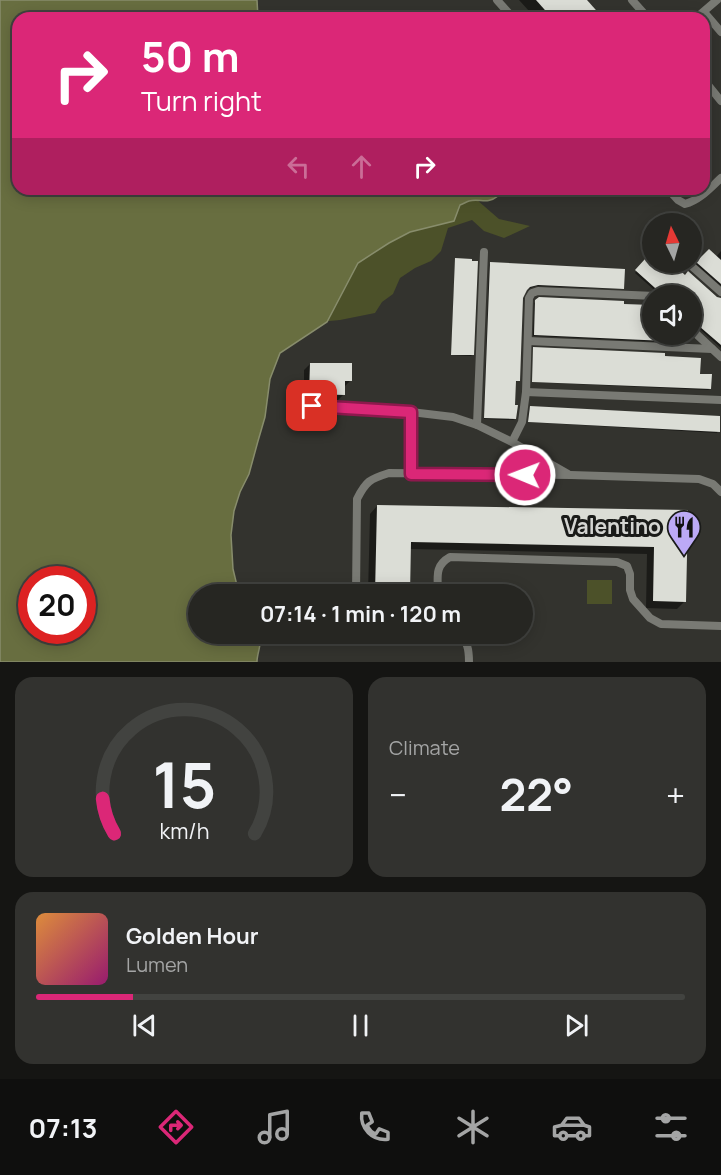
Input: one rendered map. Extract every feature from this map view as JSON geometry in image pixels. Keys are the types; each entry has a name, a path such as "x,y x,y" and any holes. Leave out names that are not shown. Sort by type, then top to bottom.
{"lane":[{"path":"497,0 508,12"},
{"path":"632,0 643,12"},
{"path":"704,12 717,0"},
{"path":"710,19 721,32"},
{"path":"710,87 721,100"},
{"path":"710,188 721,178"},
{"path":"673,195 685,204 703,195"},
{"path":"477,425 484,252"},
{"path":"699,273 721,292"},
{"path":"512,442 522,422 526,392 529,298 532,293 538,291 642,295"},
{"path":"702,340 721,357"},
{"path":"528,341 712,349"},
{"path":"526,392 721,400"},
{"path":"312,406 453,417 477,425 512,442 571,475"},
{"path":"411,412 411,474"},
{"path":"356,584 357,499 363,487 373,478 381,475 389,473 571,475 699,479 713,484 721,492"},
{"path":"438,584 438,571 442,561 450,557 617,562 627,566 633,599 650,618 661,624 721,626"},
{"path":"466,644 469,662"}],"shaded area":[{"path":"0,0 257,0 258,12 12,12 12,195 498,196 487,201 473,200 460,205 454,221 410,232 358,263 327,322 280,353 270,379 265,417 249,474 234,511 231,535 233,569 237,584 188,584 188,644 260,644 257,662 0,662"},
{"path":"441,199 477,200 499,219 530,226 504,238 484,231 472,220 448,228 441,251 431,261 400,278 393,294 382,302 375,313 319,322 339,253"},
{"path":"587,580 612,580 612,604 587,604"}],"building":[{"path":"536,0 587,0 598,12 547,12"},
{"path":"709,249 721,260 721,284 702,267 702,256"},
{"path":"455,258 478,261 474,355 451,355"},
{"path":"490,262 625,269 624,289 538,285 527,290 523,298 520,381 516,381 515,405 518,405 516,419 484,418"},
{"path":"642,262 642,273 683,273 685,275 690,273 721,298 721,345 702,329 702,285 652,285 635,270"},
{"path":"539,297 624,301 624,304 642,305 642,340 534,335 535,300"},
{"path":"533,347 665,353 665,356 701,358 700,374 712,374 711,389 532,382"},
{"path":"310,363 352,363 352,381 345,381 345,395 309,394"},
{"path":"530,406 720,416 720,432 528,422"},
{"path":"377,505 688,510 686,602 653,601 654,547 411,542 410,584 375,584"}],"place":[{"name":"Valentino","path":"684,556"}],"route":[{"path":"312,406 411,412 411,474 525,475"}]}
